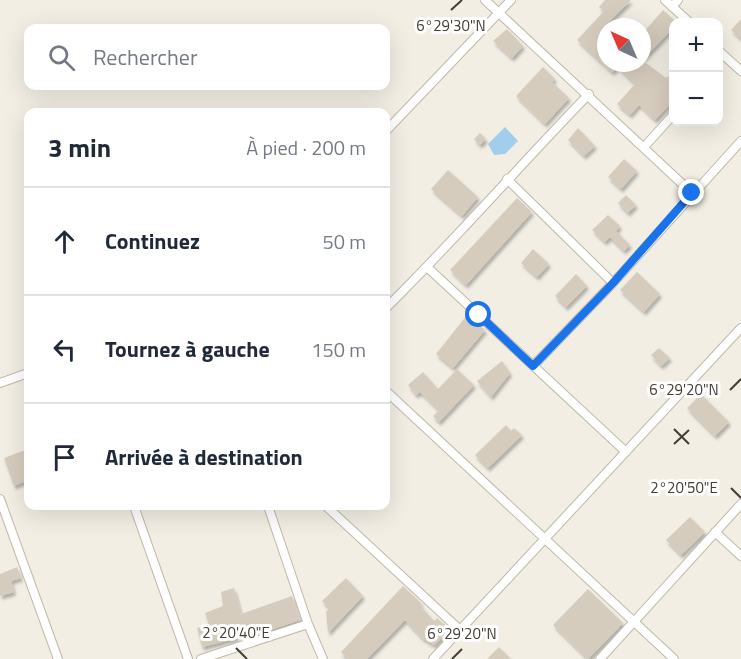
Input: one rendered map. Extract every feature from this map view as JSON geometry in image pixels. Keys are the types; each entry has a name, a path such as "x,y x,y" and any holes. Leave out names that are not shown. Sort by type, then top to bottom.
{"street":[{"path":"485,0 645,146 692,193"},
{"path":"390,127 511,0"},
{"path":"665,0 675,3 686,18"},
{"path":"723,54 741,70"},
{"path":"723,60 726,57"},
{"path":"390,304 589,94"},
{"path":"645,146 669,120"},
{"path":"533,366 613,283 741,141"},
{"path":"507,179 613,283"},
{"path":"427,267 626,452"},
{"path":"433,659 741,328"},
{"path":"0,383 24,374"},
{"path":"390,395 674,659"},
{"path":"0,499 58,659"},
{"path":"600,659 741,504"},
{"path":"135,510 188,659"},
{"path":"269,510 308,624 323,659"},
{"path":"330,510 460,630"},
{"path":"715,532 741,556"},
{"path":"201,659 308,624"}],"water":[{"path":"505,127 518,141 505,154 494,155 488,144"}],"building":[{"path":"605,0 631,0 613,18 597,18 604,11 599,7"},
{"path":"663,10 672,18 669,18 669,32 651,51 651,24"},
{"path":"597,19 597,58 577,40"},
{"path":"741,19 741,39 731,30"},
{"path":"507,29 523,46 512,58 493,41"},
{"path":"543,67 555,79 552,82 569,98 545,124 516,96"},
{"path":"651,67 666,78 669,75 669,105 655,120 639,105 630,115 617,104 635,84 623,72 651,72"},
{"path":"578,128 595,146 584,156 568,140"},
{"path":"480,133 486,139 480,145 474,139"},
{"path":"624,159 637,171 621,189 608,177"},
{"path":"448,170 478,197 462,216 431,189"},
{"path":"626,195 636,205 628,213 618,203"},
{"path":"517,198 532,212 466,285 450,270"},
{"path":"608,215 620,226 616,231 630,245 624,251 610,237 605,242 592,230"},
{"path":"533,249 549,264 537,277 521,263"},
{"path":"637,272 660,294 644,312 620,290"},
{"path":"576,274 587,286 566,307 555,296"},
{"path":"467,315 485,330 453,368 436,354"},
{"path":"659,348 670,358 661,366 651,355"},
{"path":"502,361 510,373 491,397 477,381"},
{"path":"457,369 474,385 439,422 433,416 439,410 420,392 416,395 408,385 423,372 438,389"},
{"path":"701,394 729,422 715,436 687,408"},
{"path":"506,425 511,431 514,428 522,435 488,468 475,455"},
{"path":"24,450 24,482 14,486 4,458"},
{"path":"690,517 705,532 681,555 666,540"},
{"path":"17,567 21,578 11,581 14,592 0,596 0,574"},
{"path":"346,578 363,596 328,633 326,612 329,608 322,601"},
{"path":"403,586 422,604 420,605 434,621 437,618 451,630 434,645 422,638 405,620 367,659 348,659 341,652"},
{"path":"234,588 241,614 292,596 300,620 270,630 269,625 236,634 237,638 202,647 197,628 209,625 205,613 223,606 221,592"},
{"path":"588,589 623,623 588,659 553,625"},
{"path":"499,647 511,659 487,659"}],"route":[{"path":"479,315 533,366 613,283 692,193"}]}
